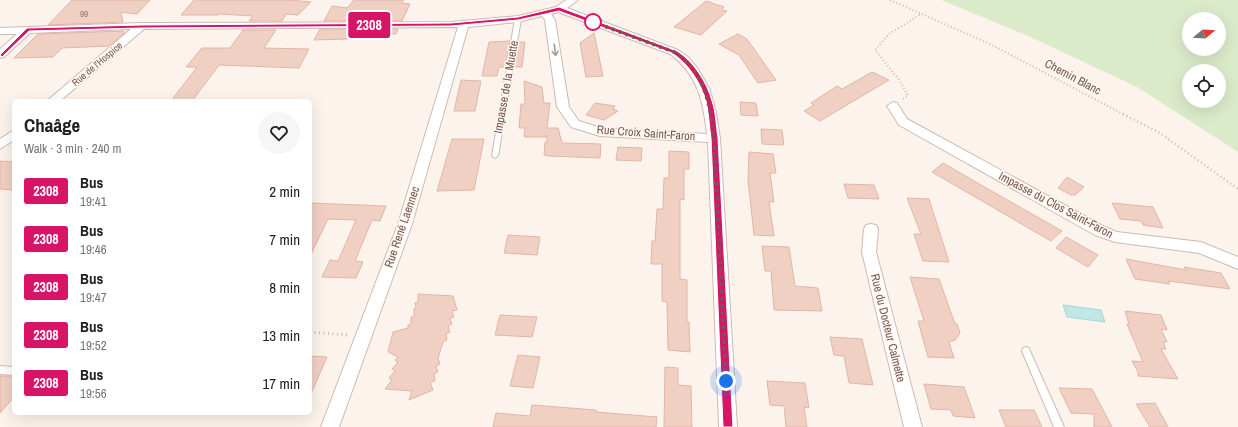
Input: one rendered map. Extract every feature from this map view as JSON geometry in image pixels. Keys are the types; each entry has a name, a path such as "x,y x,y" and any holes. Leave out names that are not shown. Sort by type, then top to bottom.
{"street":[{"path":"0,31 141,26 464,24 518,19 559,9 573,0"},
{"path":"559,9 682,56 696,73 709,100 714,138 728,427"},
{"name":"Rue Croix Saint-Faron","path":"545,13 550,20 563,107 575,124 600,132 714,138"},
{"name":"Rue René Laennec","path":"330,427 405,224 464,24"},
{"name":"Rue de l'Hospice","path":"55,99 141,26"},
{"path":"0,55 27,30"},
{"name":"Impasse du Clos Saint-Faron","path":"893,106 903,122 1100,231 1115,237 1202,248 1238,263"},
{"path":"0,145 12,136"},
{"name":"Rue du Docteur Calmette","path":"871,229 869,252 913,427"}],"lane":[{"name":"Impasse de la Muette","path":"495,156 518,19"},
{"path":"1026,352 1059,427"},
{"path":"0,370 12,371"}],"path":[{"name":"Chemin Blanc","path":"890,0 1022,60 1160,133 1238,189"},
{"path":"893,106 908,96 900,81 875,50 889,34 921,14"},
{"path":"312,332 363,336"}],"green space":[{"path":"941,0 1238,0 1238,152 1137,87 1026,35"}],"water":[{"path":"1063,305 1101,310 1105,322 1067,317"}],"building":[{"path":"72,0 150,0 137,14 121,12 123,22 48,25"},
{"path":"194,0 290,0 311,2 298,15 286,14 282,21 249,21 253,16 219,14 181,15"},
{"path":"354,0 404,0 401,3 410,4 402,21 324,21 332,6 347,8"},
{"path":"706,1 724,7 722,10 727,11 701,35 674,27"},
{"path":"320,29 398,29 396,34 350,33 347,39 314,40"},
{"path":"243,30 276,30 264,48 309,49 299,68 219,65 194,99 173,99 197,67 186,67 202,48 230,48"},
{"path":"124,31 124,33 109,46 62,48 53,57 14,58 38,34"},
{"path":"594,33 603,76 586,77 580,43"},
{"path":"738,34 747,39 776,80 758,83 739,55 719,44"},
{"path":"510,41 505,67 499,67 497,76 482,76 489,42"},
{"path":"519,42 525,42 522,67 514,67"},
{"path":"872,72 889,80 820,121 804,111 814,105 811,103 837,86 842,89"},
{"path":"461,80 481,81 475,111 454,111"},
{"path":"524,81 542,87 544,103 550,103 547,128 558,128 562,143 601,144 600,158 544,155 547,135 546,137 524,137 525,128 519,128 521,104 525,104"},
{"path":"740,102 756,103 758,116 741,115"},
{"path":"595,103 615,106 613,109 618,111 604,120 586,115"},
{"path":"761,129 782,130 784,145 762,144"},
{"path":"452,139 484,139 474,190 437,191"},
{"path":"618,147 642,148 641,161 616,160"},
{"path":"669,151 689,152 689,169 684,169 684,200 680,199 680,279 687,280 687,322 689,322 690,352 668,350 667,302 662,301 662,264 651,264 652,241 655,241 657,209 663,209 664,178 669,178"},
{"path":"749,152 773,154 776,173 770,173 774,202 769,202 774,236 754,235 748,180"},
{"path":"0,161 12,162 12,190 0,189"},
{"path":"943,163 1062,231 1051,241 932,172"},
{"path":"1067,177 1084,187 1075,195 1071,195 1058,188"},
{"path":"844,184 874,185 879,199 848,198"},
{"path":"907,198 929,199 949,262 923,261 914,234 921,234"},
{"path":"312,203 386,206 380,221 372,220 355,261 363,262 356,278 322,277 330,260 338,261 356,220 328,219 312,252"},
{"path":"1112,203 1153,207 1163,228 1143,225 1141,221 1120,219"},
{"path":"508,235 540,237 537,255 504,253"},
{"path":"1066,237 1098,255 1088,267 1056,248"},
{"path":"762,246 789,247 795,286 818,288 822,311 774,310 771,271 765,271"},
{"path":"1126,259 1186,270 1184,267 1221,273 1230,289 1168,281 1170,284 1135,279"},
{"path":"910,277 939,279 955,324 957,324 960,333 955,340 949,342 954,358 928,357 918,321 924,321"},
{"path":"418,294 453,296 457,310 452,311 454,317 450,318 452,324 448,326 450,332 446,334 447,340 443,342 438,358 440,364 436,366 438,372 434,374 435,381 430,382 433,390 409,400 412,391 385,389 392,380 389,378 395,371 392,369 398,362 395,360 398,357 388,352 393,332 408,328 408,325 411,324 411,317 414,317 414,309 416,308 415,303 418,302"},
{"path":"1125,311 1161,315 1167,330 1161,329 1167,342 1163,342 1166,349 1161,349 1178,379 1138,376 1138,372 1132,361 1143,362 1127,324 1129,324"},
{"path":"500,315 537,317 532,337 495,335"},
{"path":"830,337 862,339 873,385 849,383 844,356 834,355"},
{"path":"518,355 540,357 533,388 510,386"},
{"path":"312,356 327,357 312,391"},
{"path":"665,367 678,368 678,385 691,386 692,427 664,427"},
{"path":"0,376 12,376 12,399 0,413"},
{"path":"767,381 805,383 809,408 804,407 807,427 786,427 784,406 770,405"},
{"path":"924,384 964,387 975,418 953,416 951,410 931,409"},
{"path":"1059,388 1092,389 1112,427 1094,427 1094,414 1071,413"},
{"path":"1155,403 1168,427 1150,427 1136,404"},
{"path":"532,405 657,417 656,427 493,427 496,413 530,416"},
{"path":"999,410 1034,410 1042,427 1006,427"}],"bus line":[{"name":"2308","path":"0,55 27,30 141,26 451,25 518,19 559,9 682,56 696,73 709,100 714,138 728,427"}],"route":[{"path":"593,22 682,56 696,73 709,100 714,138 726,381"}]}
